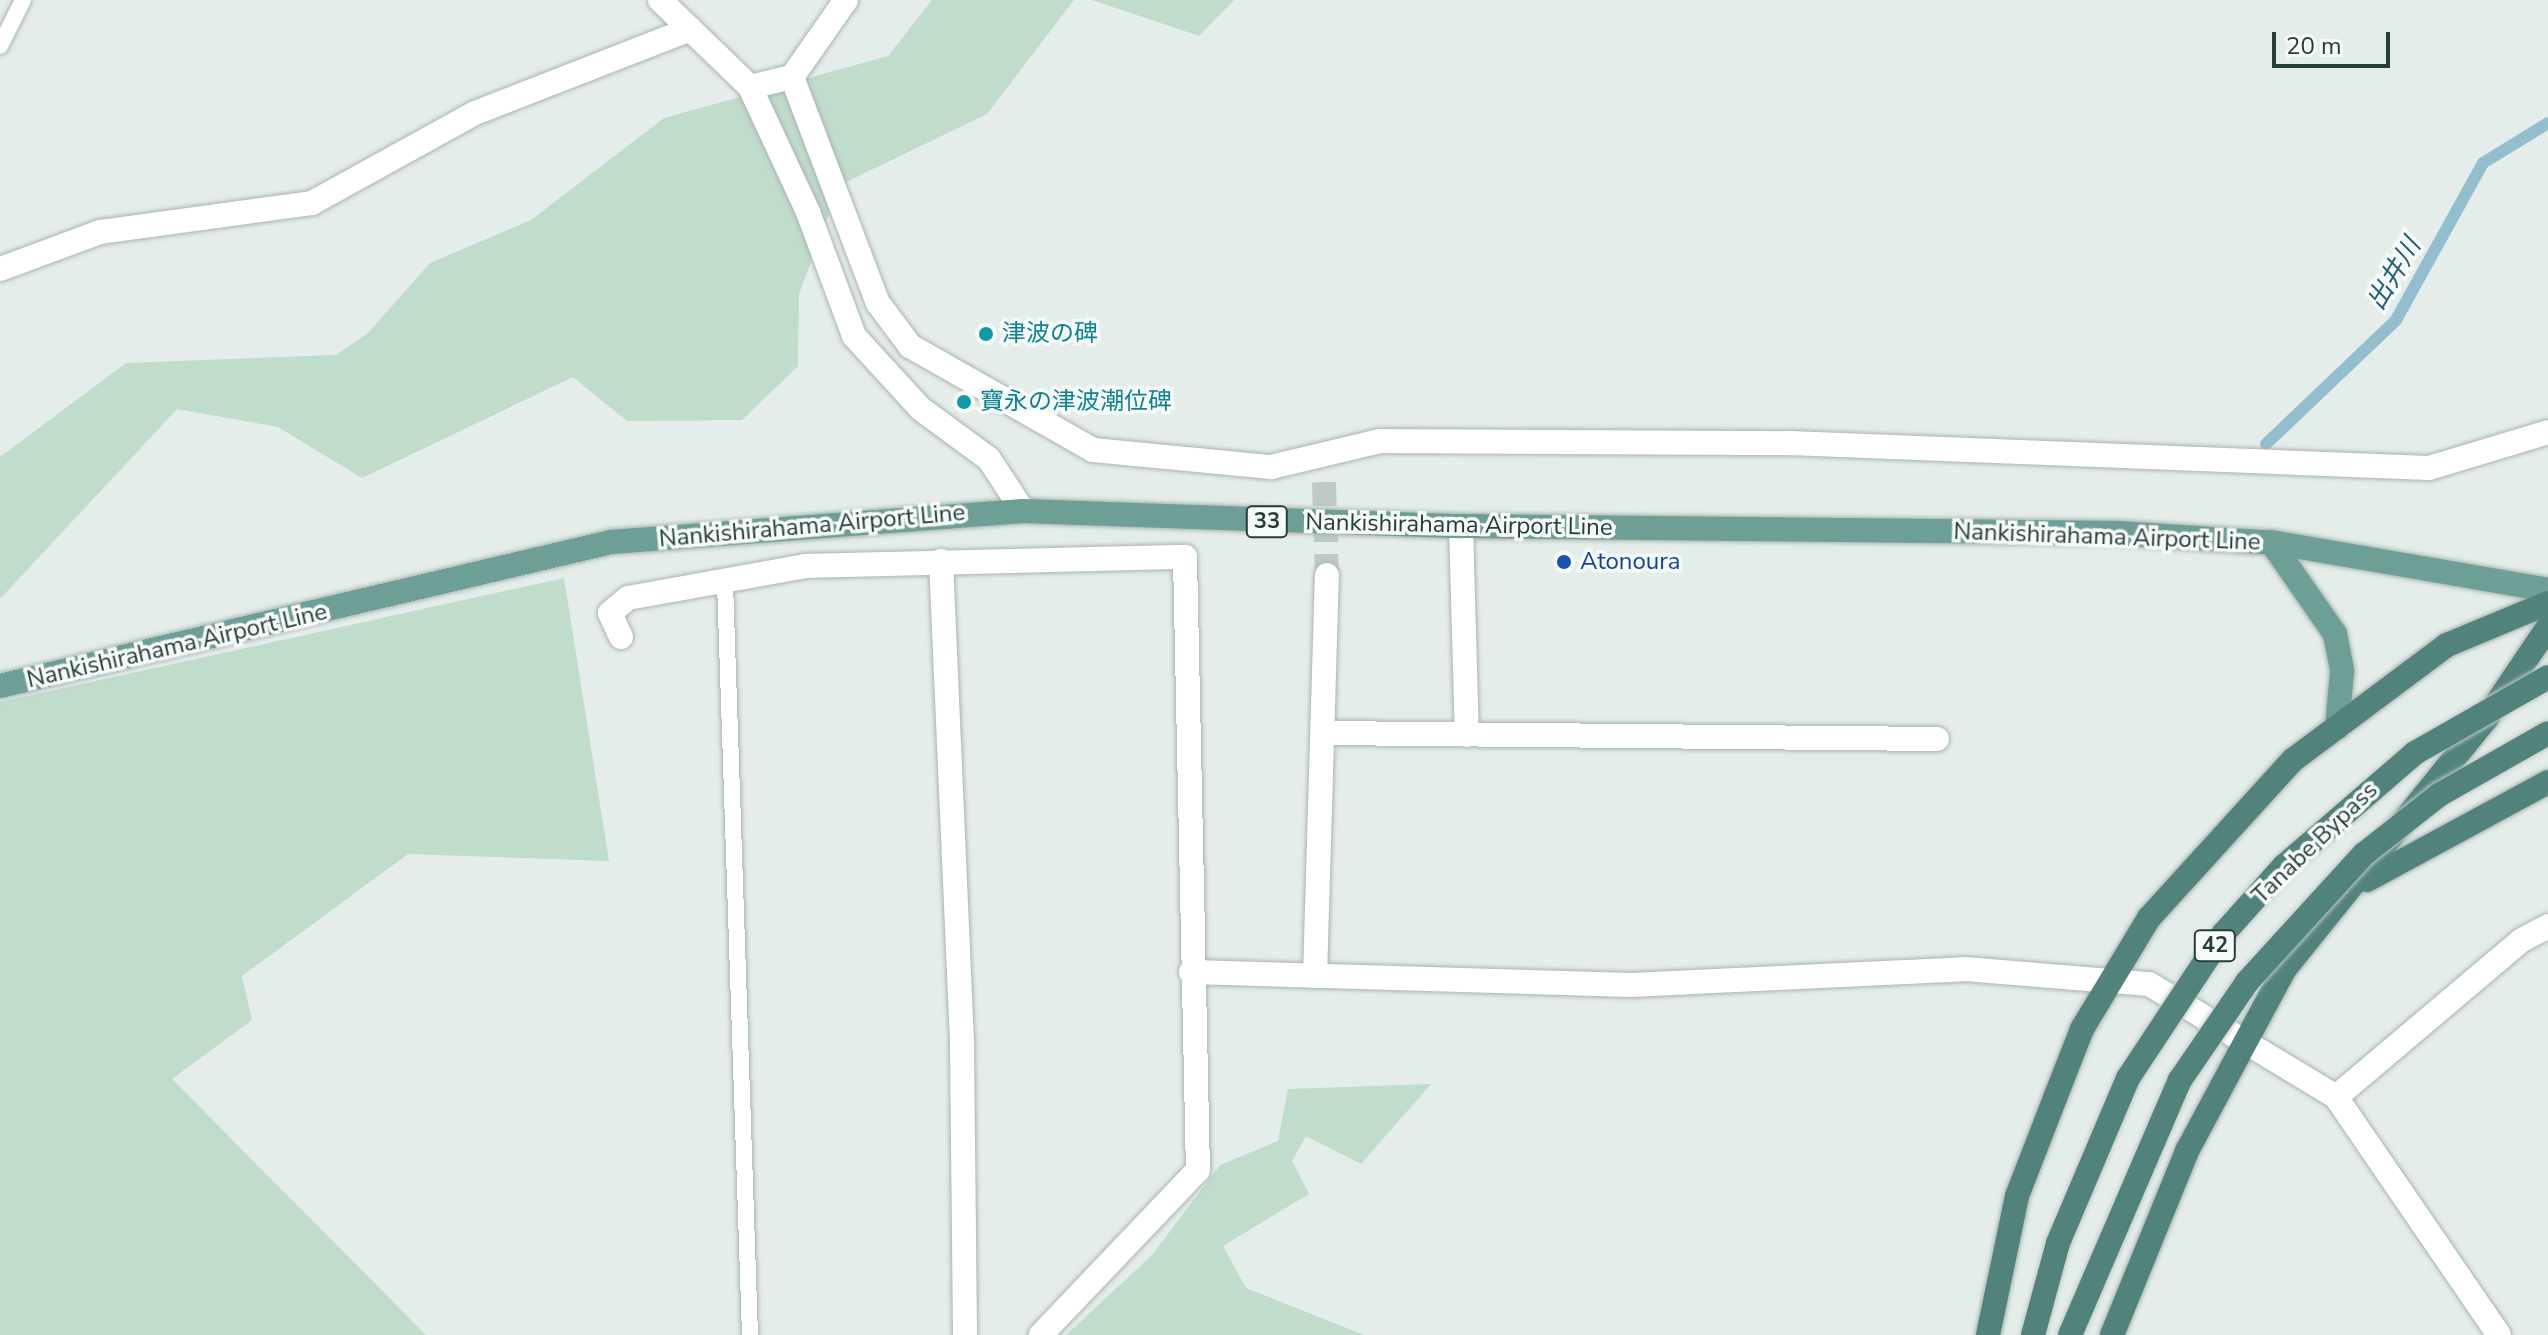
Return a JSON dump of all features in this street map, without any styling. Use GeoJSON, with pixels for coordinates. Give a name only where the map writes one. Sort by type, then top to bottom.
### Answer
{"type":"FeatureCollection","features":[{"type":"Feature","properties":{"kind":"highway"},"geometry":{"type":"LineString","coordinates":[[1988,1335],[2017,1196],[2082,1029],[2113,976],[2194,864],[2293,760],[2447,645],[2548,603]]}},
{"type":"Feature","properties":{"kind":"highway"},"geometry":{"type":"LineString","coordinates":[[2112,1335],[2187,1151],[2284,970],[2354,887],[2486,719],[2548,627]]}},
{"type":"Feature","properties":{"kind":"highway","name":"Tanabe Bypass"},"geometry":{"type":"LineString","coordinates":[[2033,1335],[2058,1243],[2128,1078],[2224,933],[2284,866],[2415,753],[2548,677]]}},
{"type":"Feature","properties":{"kind":"highway","name":"Tanabe Bypass"},"geometry":{"type":"LineString","coordinates":[[2070,1335],[2180,1080],[2247,982],[2364,854],[2439,795],[2548,733]]}},
{"type":"Feature","properties":{"kind":"highway"},"geometry":{"type":"LineString","coordinates":[[2354,887],[2548,782]]}},
{"type":"Feature","properties":{"kind":"main road","name":"Nankishirahama Airport Line"},"geometry":{"type":"LineString","coordinates":[[0,686],[611,542],[1023,511],[1461,526],[2118,533],[2271,542],[2548,590]]}},
{"type":"Feature","properties":{"kind":"main road"},"geometry":{"type":"LineString","coordinates":[[2271,542],[2335,634],[2342,671],[2337,728]]}},
{"type":"Feature","properties":{"kind":"street"},"geometry":{"type":"LineString","coordinates":[[660,0],[750,87],[808,212],[854,336],[921,409],[989,459],[1023,511]]}},
{"type":"Feature","properties":{"kind":"street"},"geometry":{"type":"LineString","coordinates":[[750,87],[792,77],[846,0]]}},
{"type":"Feature","properties":{"kind":"street"},"geometry":{"type":"LineString","coordinates":[[0,269],[100,232],[312,203],[475,113],[690,29]]}},
{"type":"Feature","properties":{"kind":"street"},"geometry":{"type":"LineString","coordinates":[[792,77],[878,303],[910,346],[1093,450],[1324,470],[1380,441],[1790,443],[2429,468],[2548,432]]}},
{"type":"Feature","properties":{"kind":"street"},"geometry":{"type":"LineString","coordinates":[[1461,526],[1467,735]]}},
{"type":"Feature","properties":{"kind":"street"},"geometry":{"type":"LineString","coordinates":[[621,637],[610,613],[628,598],[805,566],[1185,557],[1191,972],[1198,1170],[1041,1335]]}},
{"type":"Feature","properties":{"kind":"street"},"geometry":{"type":"LineString","coordinates":[[941,561],[962,1046],[965,1335]]}},
{"type":"Feature","properties":{"kind":"street"},"geometry":{"type":"LineString","coordinates":[[1315,976],[1327,575]]}},
{"type":"Feature","properties":{"kind":"street"},"geometry":{"type":"LineString","coordinates":[[1324,733],[1937,739]]}},
{"type":"Feature","properties":{"kind":"street"},"geometry":{"type":"LineString","coordinates":[[2336,1097],[2548,926]]}},
{"type":"Feature","properties":{"kind":"street"},"geometry":{"type":"LineString","coordinates":[[1191,972],[1631,985],[1965,969],[2113,976],[2149,984],[2248,1040],[2336,1097],[2499,1335]]}},
{"type":"Feature","properties":{"kind":"lane"},"geometry":{"type":"LineString","coordinates":[[0,46],[23,0]]}},
{"type":"Feature","properties":{"kind":"lane"},"geometry":{"type":"LineString","coordinates":[[725,582],[750,1335]]}},
{"type":"Feature","properties":{"kind":"green space"},"geometry":{"type":"Polygon","coordinates":[[[932,0],[1074,0],[987,114],[840,185],[799,294],[798,366],[742,420],[627,421],[573,377],[362,478],[278,427],[177,409],[0,599],[0,457],[126,363],[336,355],[368,333],[430,263],[531,220],[664,118],[888,56],[932,0]]]}},
{"type":"Feature","properties":{"kind":"green space"},"geometry":{"type":"Polygon","coordinates":[[[1092,0],[1234,0],[1199,36],[1092,0]]]}},
{"type":"Feature","properties":{"kind":"green space"},"geometry":{"type":"Polygon","coordinates":[[[564,578],[609,861],[408,854],[242,976],[252,1020],[172,1079],[426,1335],[0,1335],[0,702],[564,578]]]}},
{"type":"Feature","properties":{"kind":"green space"},"geometry":{"type":"Polygon","coordinates":[[[1431,1084],[1361,1164],[1306,1136],[1292,1161],[1309,1194],[1223,1246],[1246,1288],[1364,1335],[1066,1335],[1152,1255],[1220,1165],[1278,1141],[1288,1089],[1431,1084]]]}},
{"type":"Feature","properties":{"kind":"waterway","name":"出井川"},"geometry":{"type":"LineString","coordinates":[[2266,444],[2396,320],[2483,163],[2548,123]]}},
{"type":"Feature","properties":{"kind":"tunnel"},"geometry":{"type":"LineString","coordinates":[[1324,482],[1327,575]]}},
{"type":"Feature","properties":{"kind":"place","name":"津波の碑"},"geometry":{"type":"Point","coordinates":[986,334]}},
{"type":"Feature","properties":{"kind":"place","name":"寶永の津波潮位碑"},"geometry":{"type":"Point","coordinates":[964,402]}},
{"type":"Feature","properties":{"kind":"place","name":"Atonoura"},"geometry":{"type":"Point","coordinates":[1564,562]}}]}
